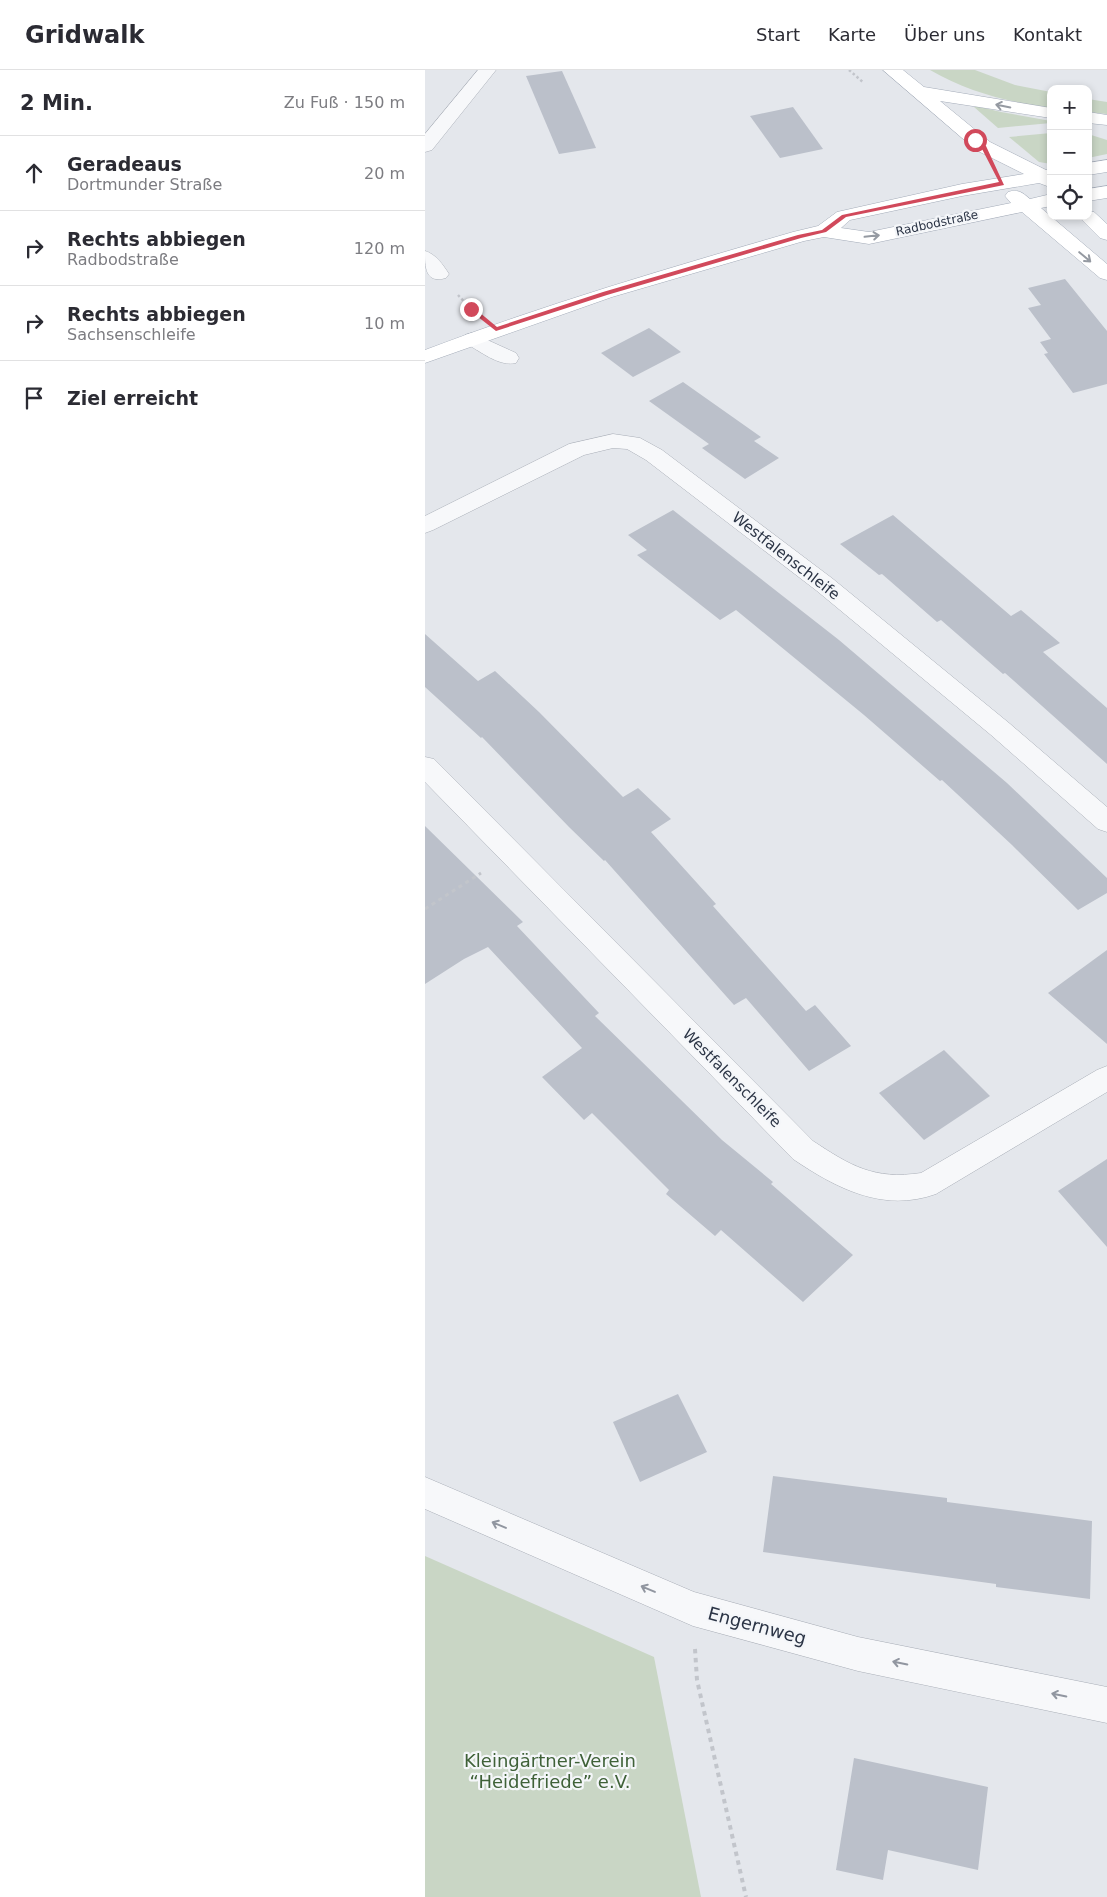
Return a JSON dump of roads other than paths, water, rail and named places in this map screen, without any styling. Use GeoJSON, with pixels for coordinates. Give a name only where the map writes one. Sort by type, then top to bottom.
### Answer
{"type":"FeatureCollection","features":[{"type":"Feature","properties":{"kind":"main road"},"geometry":{"type":"LineString","coordinates":[[893,70],[983,146],[1047,178]]}},
{"type":"Feature","properties":{"kind":"main road"},"geometry":{"type":"LineString","coordinates":[[918,92],[1047,112]]}},
{"type":"Feature","properties":{"kind":"main road"},"geometry":{"type":"LineString","coordinates":[[1092,118],[1107,120]]}},
{"type":"Feature","properties":{"kind":"main road"},"geometry":{"type":"LineString","coordinates":[[983,146],[1002,183],[1025,205],[1107,274]]}},
{"type":"Feature","properties":{"kind":"main road"},"geometry":{"type":"LineString","coordinates":[[1092,168],[1107,166]]}},
{"type":"Feature","properties":{"kind":"main road","name":"Radbodstraße"},"geometry":{"type":"LineString","coordinates":[[824,231],[844,216],[963,190],[1047,178]]}},
{"type":"Feature","properties":{"kind":"main road"},"geometry":{"type":"LineString","coordinates":[[1092,194],[1107,192]]}},
{"type":"Feature","properties":{"kind":"main road","name":"Radbodstraße"},"geometry":{"type":"LineString","coordinates":[[425,357],[496,330],[605,294],[800,236],[824,231],[869,238],[1047,201]]}},
{"type":"Feature","properties":{"kind":"main road"},"geometry":{"type":"LineString","coordinates":[[1091,220],[1107,234]]}},
{"type":"Feature","properties":{"kind":"street"},"geometry":{"type":"LineString","coordinates":[[425,146],[487,70]]}},
{"type":"Feature","properties":{"kind":"street"},"geometry":{"type":"LineString","coordinates":[[425,257],[439,274]]}},
{"type":"Feature","properties":{"kind":"street"},"geometry":{"type":"LineString","coordinates":[[472,339],[509,358]]}},
{"type":"Feature","properties":{"kind":"street","name":"Westfalenschleife"},"geometry":{"type":"LineString","coordinates":[[425,525],[577,449],[613,441],[632,444],[654,455],[825,585],[1000,729],[1107,822]]}},
{"type":"Feature","properties":{"kind":"street","name":"Westfalenschleife"},"geometry":{"type":"LineString","coordinates":[[425,766],[803,1150],[837,1172],[871,1185],[888,1188],[896,1189],[926,1184],[1105,1082]]}},
{"type":"Feature","properties":{"kind":"street","name":"Engernweg"},"geometry":{"type":"LineString","coordinates":[[425,1493],[693,1608],[858,1654],[1107,1705]]}},
{"type":"Feature","properties":{"kind":"park label","name":"Kleingärtner-Verein “Heidefriede” e.V."},"geometry":{"type":"Point","coordinates":[550,1771]}}]}
